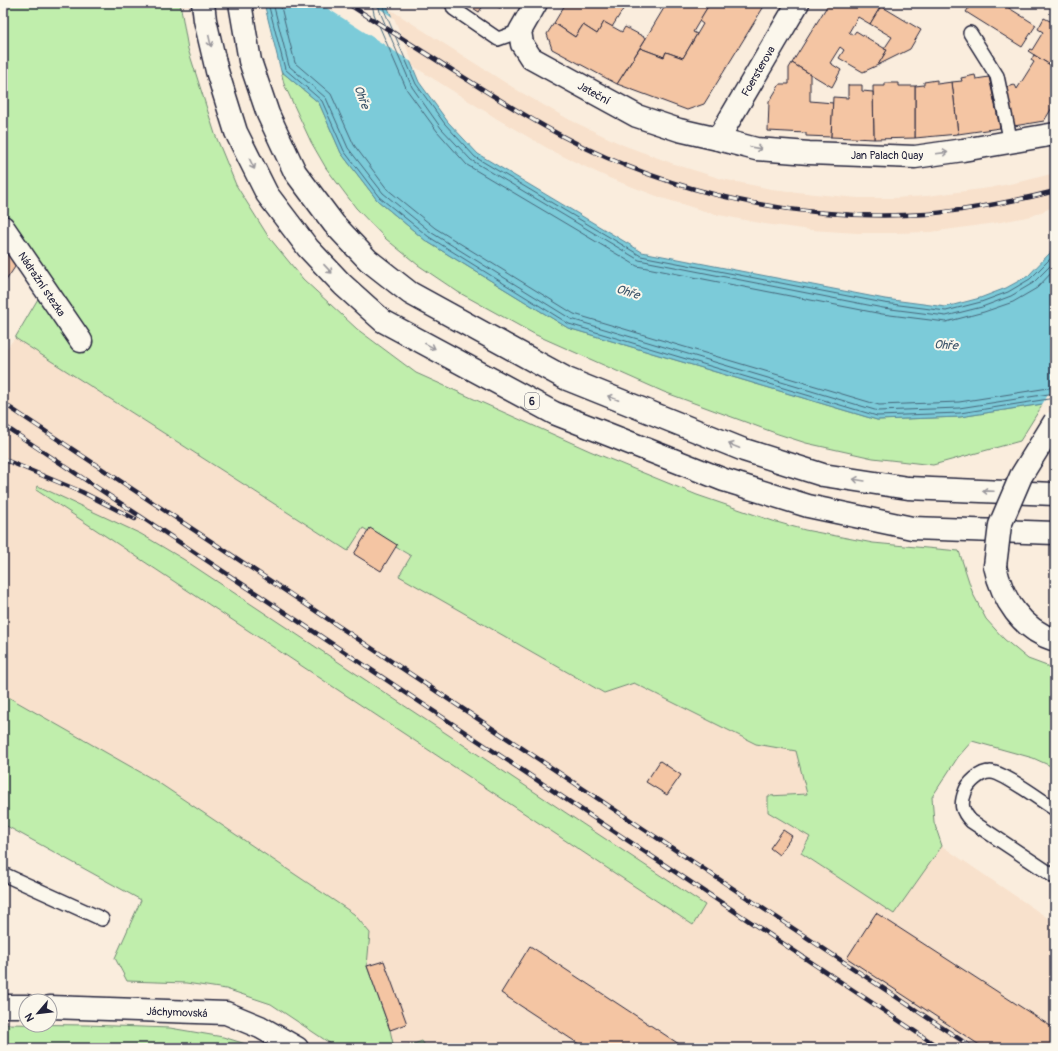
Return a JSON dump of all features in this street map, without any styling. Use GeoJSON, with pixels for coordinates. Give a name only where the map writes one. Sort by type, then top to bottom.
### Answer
{"type":"FeatureCollection","features":[{"type":"Feature","properties":{"kind":"main road","name":"6"},"geometry":{"type":"LineString","coordinates":[[203,3],[205,20],[217,71],[236,132],[267,194],[308,248],[343,285],[383,321],[554,413],[732,483],[808,506],[912,528],[1055,533]]}},
{"type":"Feature","properties":{"kind":"main road"},"geometry":{"type":"LineString","coordinates":[[240,3],[250,61],[268,114],[295,172],[334,224],[368,260],[410,293],[567,379],[744,450],[823,474],[908,488],[1055,494]]}},
{"type":"Feature","properties":{"kind":"main road"},"geometry":{"type":"LineString","coordinates":[[520,30],[536,3]]}},
{"type":"Feature","properties":{"kind":"main road","name":"Foersterova"},"geometry":{"type":"LineString","coordinates":[[718,139],[798,3]]}},
{"type":"Feature","properties":{"kind":"main road","name":"Jateční"},"geometry":{"type":"LineString","coordinates":[[520,30],[522,44],[531,58],[637,116],[679,130],[718,139]]}},
{"type":"Feature","properties":{"kind":"main road","name":"Jan Palach Quay"},"geometry":{"type":"LineString","coordinates":[[718,139],[756,149],[809,153],[915,157],[1011,143],[1055,134]]}},
{"type":"Feature","properties":{"kind":"main road","name":"Nádražní stezka"},"geometry":{"type":"LineString","coordinates":[[3,227],[81,341]]}},
{"type":"Feature","properties":{"kind":"main road"},"geometry":{"type":"LineString","coordinates":[[1055,421],[1022,476],[1000,525],[995,566],[998,581],[1011,606],[1036,632],[1055,640]]}},
{"type":"Feature","properties":{"kind":"main road"},"geometry":{"type":"LineString","coordinates":[[3,1006],[18,1006]]}},
{"type":"Feature","properties":{"kind":"main road","name":"Jáchymovská"},"geometry":{"type":"LineString","coordinates":[[58,1007],[226,1013],[260,1027],[297,1048]]}},
{"type":"Feature","properties":{"kind":"lane"},"geometry":{"type":"LineString","coordinates":[[452,3],[454,9],[498,39],[520,30]]}},
{"type":"Feature","properties":{"kind":"lane"},"geometry":{"type":"LineString","coordinates":[[970,33],[997,76],[1011,143]]}},
{"type":"Feature","properties":{"kind":"lane"},"geometry":{"type":"LineString","coordinates":[[1055,809],[1002,775],[990,772],[977,776],[966,789],[962,802],[964,813],[971,821],[1055,877]]}},
{"type":"Feature","properties":{"kind":"lane"},"geometry":{"type":"LineString","coordinates":[[3,874],[102,919]]}},
{"type":"Feature","properties":{"kind":"shaded area"},"geometry":{"type":"Polygon","coordinates":[[[313,3],[380,3],[517,90],[570,120],[623,145],[674,164],[722,179],[771,189],[815,194],[858,198],[893,198],[927,196],[989,188],[1055,173],[1055,206],[1032,216],[995,223],[931,232],[893,233],[857,233],[811,230],[765,224],[714,214],[662,198],[609,178],[554,152],[499,120],[313,3]]]}},
{"type":"Feature","properties":{"kind":"shaded area"},"geometry":{"type":"Polygon","coordinates":[[[15,338],[348,551],[363,528],[411,557],[399,575],[604,693],[634,683],[756,744],[796,751],[807,794],[768,796],[768,812],[810,837],[801,853],[894,913],[942,846],[1055,923],[1055,1048],[427,1048],[422,1041],[403,1048],[394,1048],[3,710],[3,347],[6,349],[15,338]]]}},
{"type":"Feature","properties":{"kind":"green space"},"geometry":{"type":"Polygon","coordinates":[[[3,3],[180,3],[188,49],[215,134],[236,185],[268,236],[303,279],[357,329],[416,373],[590,451],[697,495],[773,521],[805,530],[873,543],[959,551],[973,594],[986,619],[1004,639],[1028,659],[1055,669],[1055,768],[1033,758],[972,741],[958,757],[932,797],[934,822],[942,846],[894,914],[801,853],[810,837],[768,812],[768,796],[807,794],[796,751],[756,744],[634,683],[604,693],[399,576],[411,556],[363,528],[348,551],[15,338],[49,280],[3,213],[3,3]]]}},
{"type":"Feature","properties":{"kind":"green space"},"geometry":{"type":"Polygon","coordinates":[[[281,71],[319,103],[341,153],[377,200],[426,241],[568,328],[877,420],[960,417],[1043,404],[1020,441],[933,465],[873,458],[806,443],[664,392],[536,335],[458,292],[418,265],[386,239],[356,208],[326,168],[311,142],[284,84],[281,71]]]}},
{"type":"Feature","properties":{"kind":"green space"},"geometry":{"type":"Polygon","coordinates":[[[38,486],[141,534],[183,559],[705,905],[693,925],[36,490],[38,486]]]}},
{"type":"Feature","properties":{"kind":"green space"},"geometry":{"type":"Polygon","coordinates":[[[3,694],[156,781],[354,914],[370,933],[367,966],[390,1030],[394,1048],[337,1048],[271,1004],[226,989],[186,983],[127,981],[115,958],[141,900],[3,824],[3,694]]]}},
{"type":"Feature","properties":{"kind":"green space"},"geometry":{"type":"Polygon","coordinates":[[[3,1024],[18,1024],[18,1033],[58,1033],[58,1025],[170,1028],[223,1037],[259,1048],[3,1048],[3,1024]]]}},
{"type":"Feature","properties":{"kind":"green space"},"geometry":{"type":"Polygon","coordinates":[[[422,1041],[427,1048],[403,1048],[422,1041]]]}},
{"type":"Feature","properties":{"kind":"water","name":"Ohře"},"geometry":{"type":"Polygon","coordinates":[[[264,3],[387,3],[419,82],[448,122],[478,154],[642,252],[885,299],[946,307],[980,298],[1006,288],[1028,276],[1050,253],[1055,242],[1055,402],[960,417],[877,420],[568,328],[426,241],[377,200],[341,153],[319,103],[281,71],[264,3]]]}},
{"type":"Feature","properties":{"kind":"pier"},"geometry":{"type":"Polygon","coordinates":[[[319,3],[371,3],[394,18],[413,63],[319,3]]]}},
{"type":"Feature","properties":{"kind":"pier"},"geometry":{"type":"Polygon","coordinates":[[[1055,384],[1055,404],[1041,406],[1055,384]]]}},
{"type":"Feature","properties":{"kind":"building"},"geometry":{"type":"Polygon","coordinates":[[[465,3],[485,3],[479,12],[465,3]]]}},
{"type":"Feature","properties":{"kind":"building"},"geometry":{"type":"Polygon","coordinates":[[[491,3],[503,3],[500,8],[491,3]]]}},
{"type":"Feature","properties":{"kind":"building"},"geometry":{"type":"Polygon","coordinates":[[[566,3],[627,3],[612,27],[604,22],[597,34],[583,25],[575,37],[554,23],[566,3]]]}},
{"type":"Feature","properties":{"kind":"building"},"geometry":{"type":"Polygon","coordinates":[[[667,3],[710,3],[693,32],[697,34],[683,58],[666,52],[664,57],[640,48],[667,3]]]}},
{"type":"Feature","properties":{"kind":"building"},"geometry":{"type":"Polygon","coordinates":[[[710,3],[766,3],[704,104],[687,110],[617,84],[640,48],[664,57],[666,52],[683,58],[703,24],[699,21],[710,3]]]}},
{"type":"Feature","properties":{"kind":"building"},"geometry":{"type":"Polygon","coordinates":[[[829,3],[876,3],[881,6],[870,24],[858,17],[849,32],[853,35],[856,31],[887,50],[878,65],[863,72],[839,58],[844,50],[840,47],[830,63],[841,70],[832,87],[792,63],[829,3]]]}},
{"type":"Feature","properties":{"kind":"building"},"geometry":{"type":"Polygon","coordinates":[[[972,3],[1001,3],[1036,25],[1022,47],[966,12],[972,3]]]}},
{"type":"Feature","properties":{"kind":"building"},"geometry":{"type":"Polygon","coordinates":[[[881,6],[921,30],[910,49],[878,65],[887,50],[884,49],[892,37],[870,24],[881,6]]]}},
{"type":"Feature","properties":{"kind":"building"},"geometry":{"type":"Polygon","coordinates":[[[1053,16],[1055,17],[1055,68],[1028,51],[1030,49],[1032,50],[1043,32],[1038,29],[1044,18],[1050,21],[1053,16]]]}},
{"type":"Feature","properties":{"kind":"building"},"geometry":{"type":"Polygon","coordinates":[[[604,22],[622,32],[625,27],[646,38],[617,84],[552,49],[547,34],[554,23],[575,37],[583,25],[597,34],[604,22]]]}},
{"type":"Feature","properties":{"kind":"building"},"geometry":{"type":"Polygon","coordinates":[[[1034,55],[1055,68],[1055,103],[1044,121],[1014,126],[1005,87],[1015,85],[1017,89],[1034,62],[1031,60],[1034,55]]]}},
{"type":"Feature","properties":{"kind":"building"},"geometry":{"type":"Polygon","coordinates":[[[792,63],[810,74],[810,101],[833,103],[831,137],[806,136],[806,133],[768,131],[769,102],[780,84],[789,84],[789,68],[792,63]]]}},
{"type":"Feature","properties":{"kind":"building"},"geometry":{"type":"Polygon","coordinates":[[[975,75],[976,79],[989,77],[1000,128],[958,134],[952,82],[962,81],[961,78],[975,75]]]}},
{"type":"Feature","properties":{"kind":"building"},"geometry":{"type":"Polygon","coordinates":[[[937,80],[937,84],[952,82],[958,134],[915,138],[915,86],[924,85],[924,82],[937,80]]]}},
{"type":"Feature","properties":{"kind":"building"},"geometry":{"type":"Polygon","coordinates":[[[885,83],[899,83],[899,86],[915,86],[915,138],[874,139],[873,86],[885,86],[885,83]]]}},
{"type":"Feature","properties":{"kind":"building"},"geometry":{"type":"Polygon","coordinates":[[[848,85],[862,85],[862,91],[873,92],[874,139],[831,137],[833,97],[848,98],[848,85]]]}},
{"type":"Feature","properties":{"kind":"building"},"geometry":{"type":"Polygon","coordinates":[[[5,246],[17,264],[3,285],[3,247],[5,246]]]}},
{"type":"Feature","properties":{"kind":"building"},"geometry":{"type":"Polygon","coordinates":[[[370,528],[397,545],[381,571],[354,554],[370,528]]]}},
{"type":"Feature","properties":{"kind":"building"},"geometry":{"type":"Polygon","coordinates":[[[660,761],[681,775],[667,795],[646,782],[660,761]]]}},
{"type":"Feature","properties":{"kind":"building"},"geometry":{"type":"Polygon","coordinates":[[[783,830],[792,836],[779,855],[770,848],[783,830]]]}},
{"type":"Feature","properties":{"kind":"building"},"geometry":{"type":"Polygon","coordinates":[[[876,913],[1055,1029],[1055,1044],[1052,1048],[984,1048],[847,958],[876,913]]]}},
{"type":"Feature","properties":{"kind":"building"},"geometry":{"type":"Polygon","coordinates":[[[530,946],[685,1048],[585,1048],[501,993],[530,946]]]}},
{"type":"Feature","properties":{"kind":"building"},"geometry":{"type":"Polygon","coordinates":[[[384,961],[407,1024],[390,1030],[367,966],[384,961]]]}},
{"type":"Feature","properties":{"kind":"railway"},"geometry":{"type":"LineString","coordinates":[[347,3],[498,99],[562,136],[605,157],[693,189],[739,200],[786,208],[833,213],[880,215],[927,214],[961,210],[1008,202],[1055,191]]}},
{"type":"Feature","properties":{"kind":"railway"},"geometry":{"type":"LineString","coordinates":[[3,403],[973,1048]]}},
{"type":"Feature","properties":{"kind":"railway"},"geometry":{"type":"LineString","coordinates":[[3,425],[940,1048]]}},
{"type":"Feature","properties":{"kind":"railway"},"geometry":{"type":"LineString","coordinates":[[3,459],[82,492],[135,519]]}}]}
